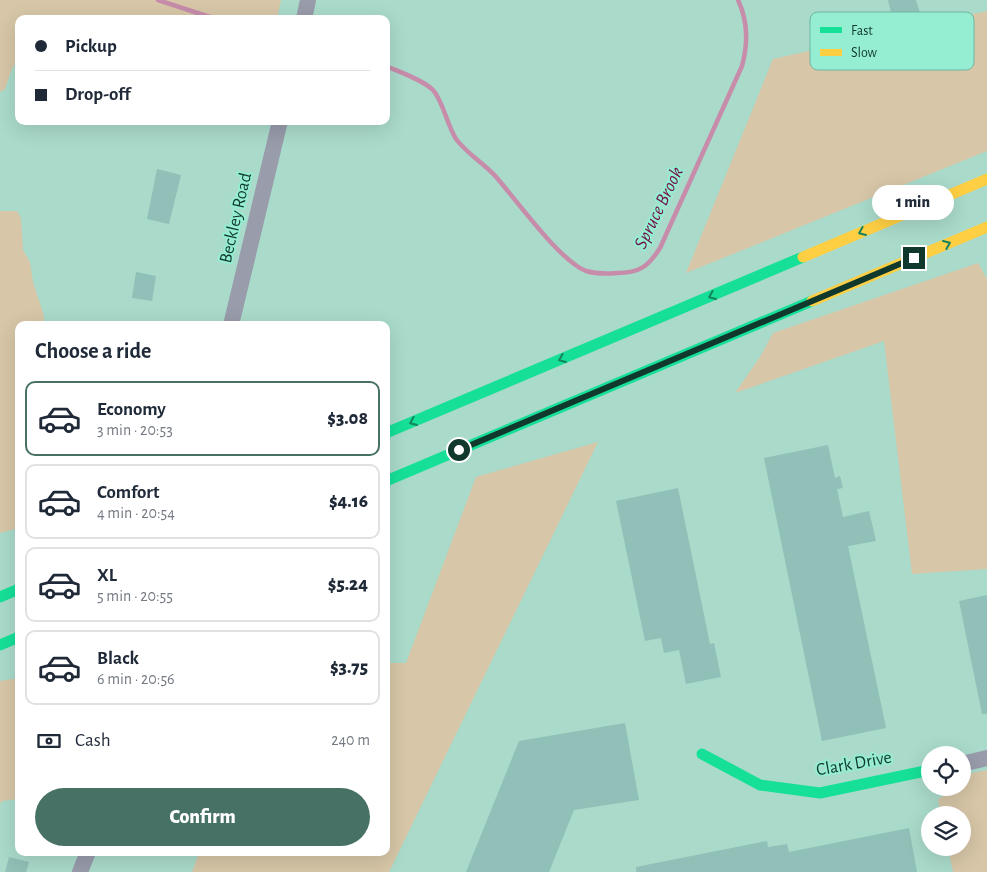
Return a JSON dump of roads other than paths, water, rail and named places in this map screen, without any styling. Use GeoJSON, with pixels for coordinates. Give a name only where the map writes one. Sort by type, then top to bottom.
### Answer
{"type":"FeatureCollection","features":[{"type":"Feature","properties":{"kind":"main road"},"geometry":{"type":"LineString","coordinates":[[390,432],[987,179]]}},
{"type":"Feature","properties":{"kind":"main road"},"geometry":{"type":"LineString","coordinates":[[390,479],[987,227]]}},
{"type":"Feature","properties":{"kind":"main road"},"geometry":{"type":"LineString","coordinates":[[0,597],[15,591]]}},
{"type":"Feature","properties":{"kind":"main road"},"geometry":{"type":"LineString","coordinates":[[0,645],[15,639]]}},
{"type":"Feature","properties":{"kind":"main road","name":"Clark Drive"},"geometry":{"type":"LineString","coordinates":[[702,754],[760,785],[820,793],[921,772]]}},
{"type":"Feature","properties":{"kind":"street"},"geometry":{"type":"LineString","coordinates":[[305,15],[308,0]]}},
{"type":"Feature","properties":{"kind":"street","name":"Beckley Road"},"geometry":{"type":"LineString","coordinates":[[232,321],[279,125]]}},
{"type":"Feature","properties":{"kind":"street"},"geometry":{"type":"LineString","coordinates":[[971,762],[987,758]]}},
{"type":"Feature","properties":{"kind":"street"},"geometry":{"type":"LineString","coordinates":[[80,872],[86,856]]}},
{"type":"Feature","properties":{"kind":"waterway","name":"Spruce Brook"},"geometry":{"type":"LineString","coordinates":[[158,0],[204,15]]}},
{"type":"Feature","properties":{"kind":"waterway","name":"Spruce Brook"},"geometry":{"type":"LineString","coordinates":[[390,68],[429,86],[433,90],[440,100],[456,139],[497,178],[539,229],[564,255],[586,271],[605,274],[631,272],[647,264],[660,248],[742,66],[746,33],[744,16],[738,0]]}}]}
